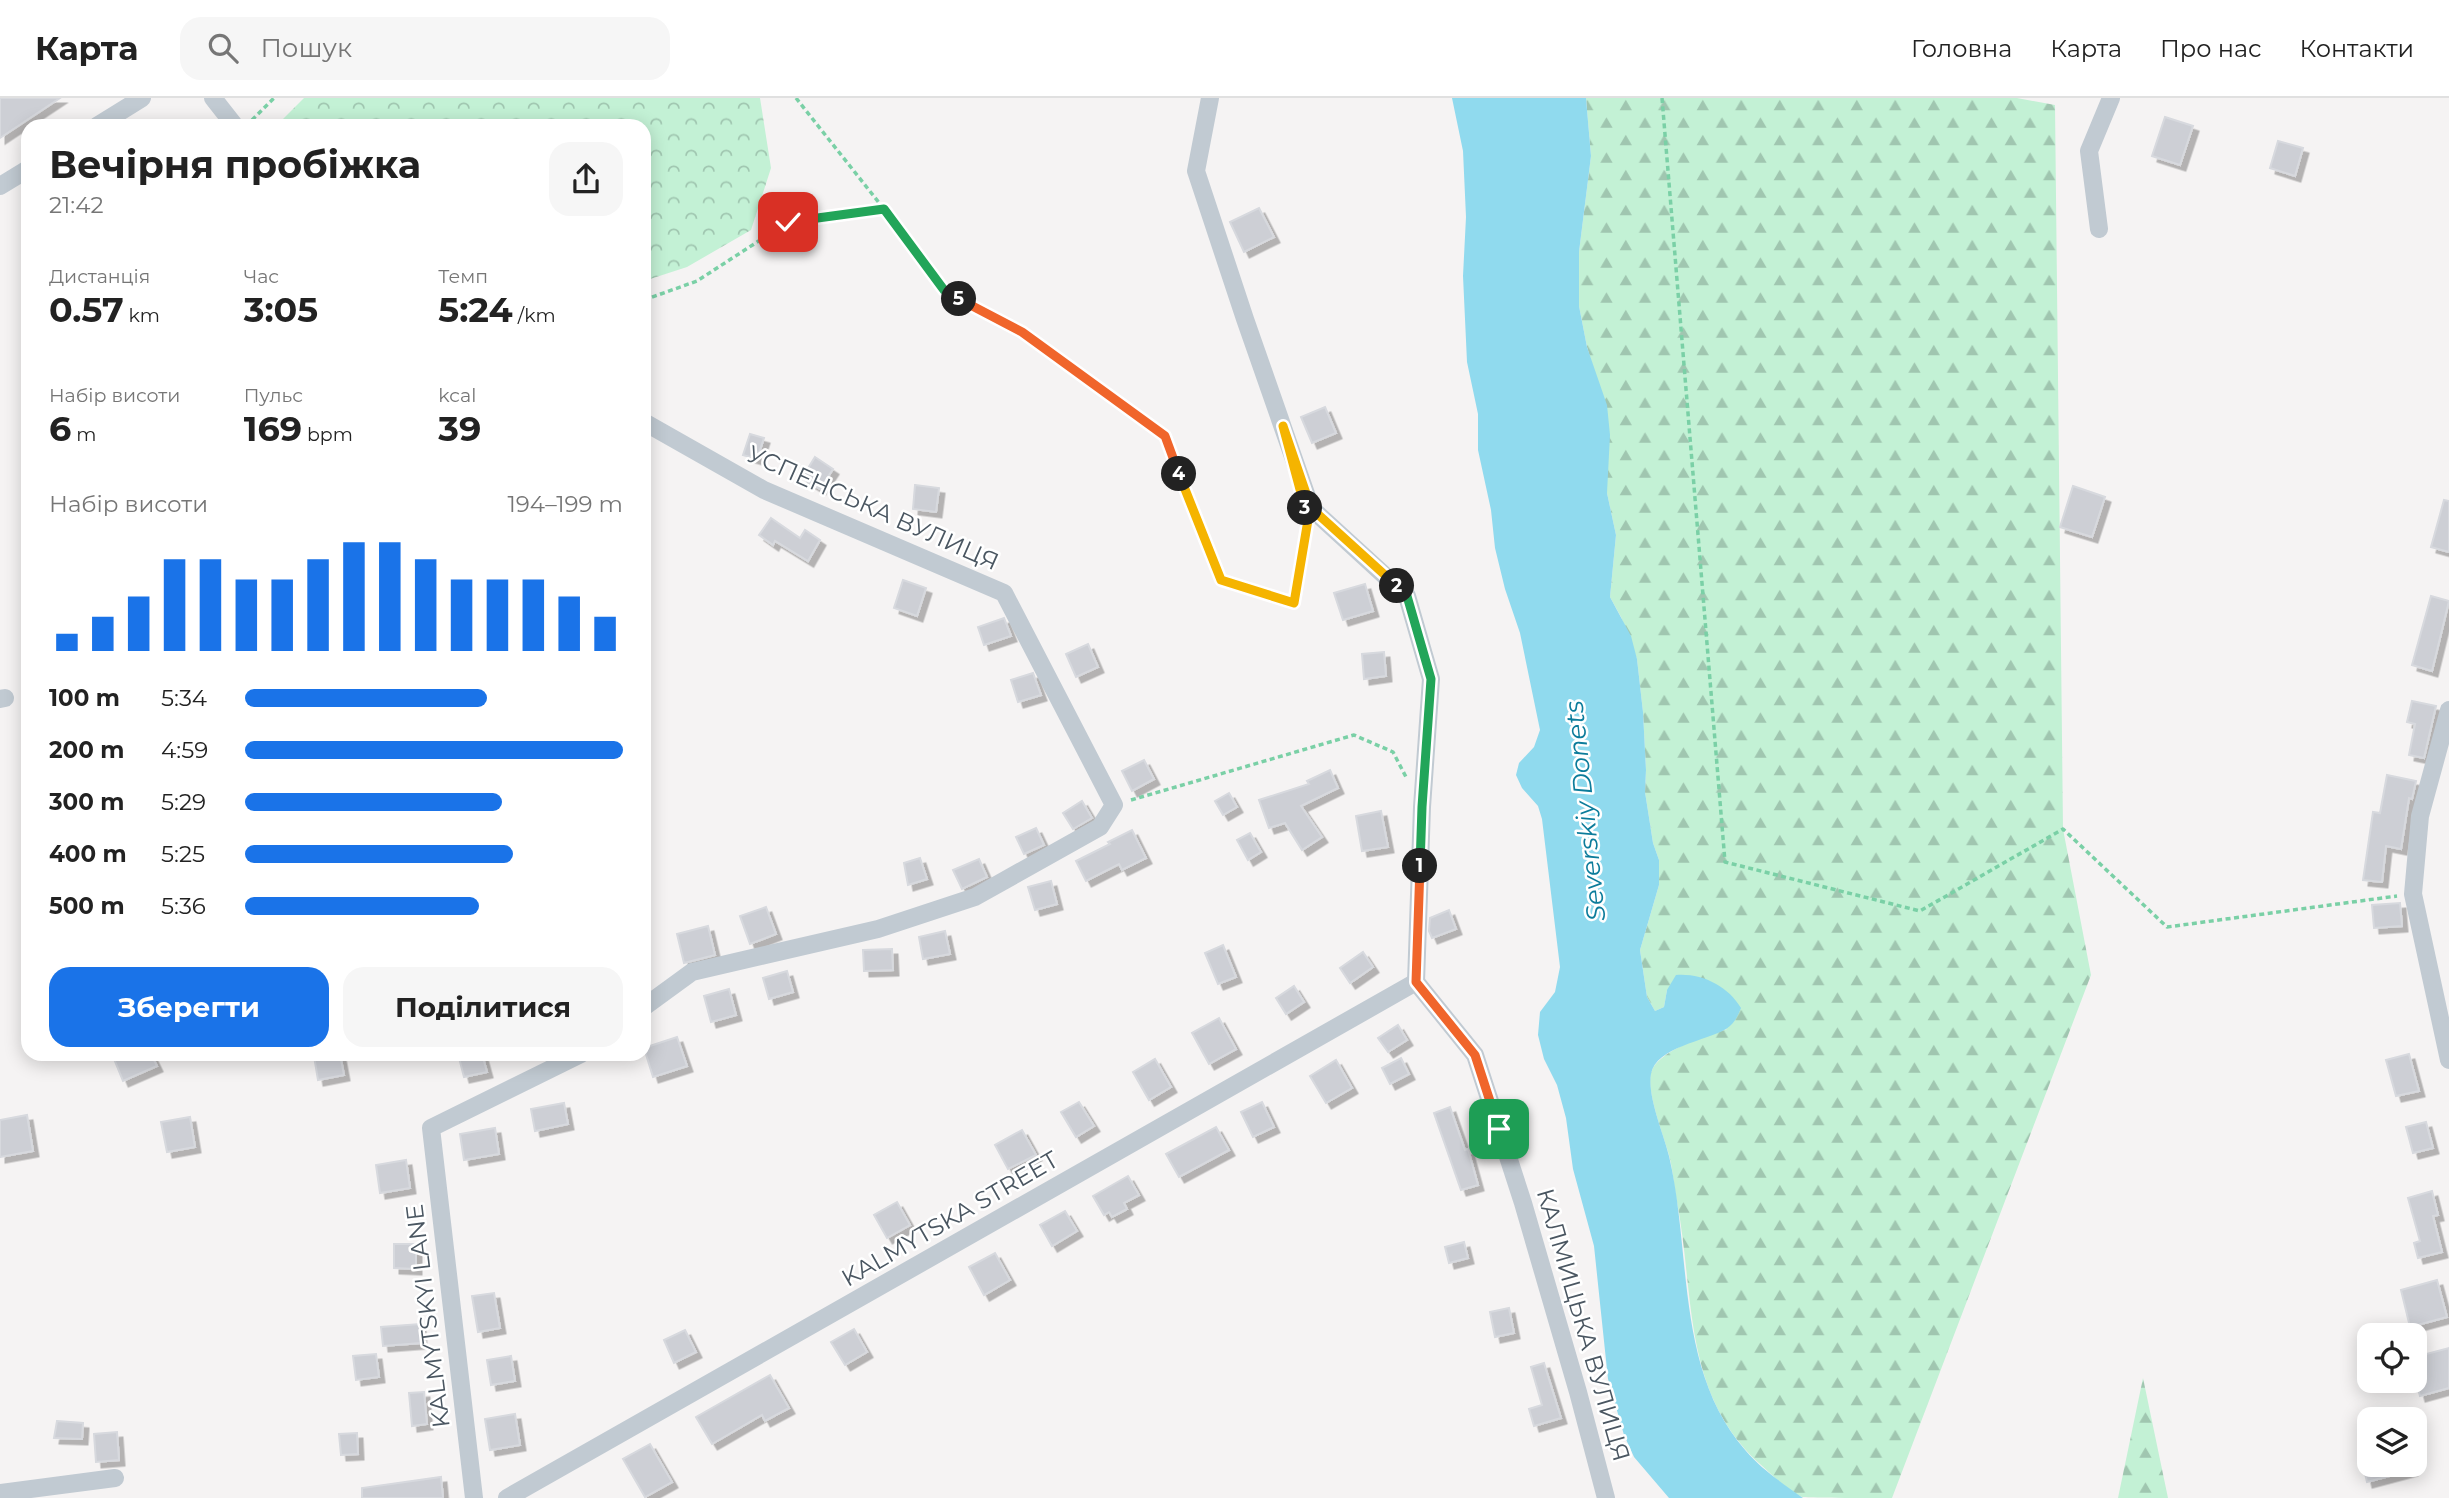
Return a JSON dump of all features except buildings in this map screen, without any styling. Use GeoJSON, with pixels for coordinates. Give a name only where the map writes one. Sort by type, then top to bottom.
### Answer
{"type":"FeatureCollection","features":[{"type":"Feature","properties":{"kind":"street"},"geometry":{"type":"LineString","coordinates":[[108,119],[142,98]]}},
{"type":"Feature","properties":{"kind":"street"},"geometry":{"type":"LineString","coordinates":[[214,98],[230,119]]}},
{"type":"Feature","properties":{"kind":"street"},"geometry":{"type":"LineString","coordinates":[[1210,98],[1196,171],[1311,508],[1407,596],[1431,679],[1422,807],[1416,982]]}},
{"type":"Feature","properties":{"kind":"street"},"geometry":{"type":"LineString","coordinates":[[2099,229],[2089,151],[2111,98]]}},
{"type":"Feature","properties":{"kind":"street"},"geometry":{"type":"LineString","coordinates":[[0,186],[21,173]]}},
{"type":"Feature","properties":{"kind":"street","name":"УСПЕНСЬКА ВУЛИЦЯ"},"geometry":{"type":"LineString","coordinates":[[651,426],[764,491],[1004,593],[1114,805]]}},
{"type":"Feature","properties":{"kind":"street"},"geometry":{"type":"LineString","coordinates":[[2449,710],[2420,816],[2413,894],[2449,1060]]}},
{"type":"Feature","properties":{"kind":"street"},"geometry":{"type":"LineString","coordinates":[[651,1002],[692,972],[878,929],[975,897],[1100,827],[1114,805]]}},
{"type":"Feature","properties":{"kind":"street","name":"KALMYTSKA STREET"},"geometry":{"type":"LineString","coordinates":[[507,1498],[1416,982]]}},
{"type":"Feature","properties":{"kind":"street","name":"КАЛМИЦЬКА ВУЛИЦЯ"},"geometry":{"type":"LineString","coordinates":[[1416,982],[1475,1055],[1523,1203],[1606,1498]]}},
{"type":"Feature","properties":{"kind":"street","name":"KALMYTSKYI LANE"},"geometry":{"type":"LineString","coordinates":[[474,1498],[431,1128],[567,1061]]}},
{"type":"Feature","properties":{"kind":"street"},"geometry":{"type":"LineString","coordinates":[[0,1493],[115,1478]]}},
{"type":"Feature","properties":{"kind":"path"},"geometry":{"type":"LineString","coordinates":[[253,119],[274,98]]}},
{"type":"Feature","properties":{"kind":"path"},"geometry":{"type":"LineString","coordinates":[[796,98],[944,290],[1022,332],[1165,436],[1221,580],[1294,603],[1308,520]]}},
{"type":"Feature","properties":{"kind":"path"},"geometry":{"type":"LineString","coordinates":[[1662,98],[1725,862],[1920,911],[2063,829],[2167,927],[2413,894]]}},
{"type":"Feature","properties":{"kind":"path"},"geometry":{"type":"LineString","coordinates":[[651,297],[697,281],[788,222],[884,209]]}},
{"type":"Feature","properties":{"kind":"path"},"geometry":{"type":"LineString","coordinates":[[1114,805],[1354,735],[1393,752],[1422,807]]}},
{"type":"Feature","properties":{"kind":"green space"},"geometry":{"type":"Polygon","coordinates":[[[304,98],[760,98],[771,168],[751,230],[687,267],[651,279],[651,119],[283,119],[304,98]]]}},
{"type":"Feature","properties":{"kind":"green space"},"geometry":{"type":"Polygon","coordinates":[[[1586,98],[2017,98],[2055,105],[2063,829],[2091,975],[1892,1498],[1802,1497],[1785,1486],[1760,1464],[1735,1436],[1717,1406],[1704,1375],[1696,1342],[1672,1167],[1653,1102],[1650,1081],[1655,1065],[1663,1057],[1684,1045],[1727,1029],[1667,990],[1664,1007],[1655,1011],[1647,997],[1640,950],[1659,885],[1659,860],[1653,843],[1645,792],[1643,712],[1637,659],[1610,597],[1616,535],[1607,493],[1607,467],[1595,373],[1579,306],[1579,252],[1591,156],[1586,98]]]}},
{"type":"Feature","properties":{"kind":"green space"},"geometry":{"type":"Polygon","coordinates":[[[2143,1378],[2168,1498],[2118,1498],[2143,1378]]]}},
{"type":"Feature","properties":{"kind":"water","name":"Severskiy Donets"},"geometry":{"type":"Polygon","coordinates":[[[1452,98],[1586,98],[1591,156],[1579,252],[1579,306],[1587,347],[1607,405],[1610,435],[1607,493],[1616,535],[1610,597],[1631,636],[1637,659],[1643,712],[1645,792],[1653,843],[1659,860],[1659,885],[1640,950],[1647,997],[1655,1011],[1664,1007],[1667,990],[1676,975],[1695,976],[1722,987],[1741,1008],[1726,1029],[1662,1057],[1651,1074],[1651,1093],[1669,1156],[1696,1348],[1707,1385],[1723,1419],[1746,1451],[1766,1471],[1803,1498],[1669,1498],[1634,1457],[1624,1435],[1608,1379],[1594,1246],[1573,1169],[1566,1118],[1538,1035],[1540,1012],[1555,992],[1560,967],[1542,819],[1538,806],[1522,788],[1516,775],[1519,763],[1534,747],[1540,730],[1520,633],[1495,548],[1491,510],[1478,450],[1478,414],[1467,362],[1463,276],[1466,217],[1463,151],[1452,98]]]}},
{"type":"Feature","properties":{"kind":"route"},"geometry":{"type":"LineString","coordinates":[[788,222],[884,209],[944,290],[1022,332],[1165,436],[1221,580],[1294,603],[1308,520],[1283,426],[1311,508],[1407,596],[1431,679],[1422,807],[1416,982],[1475,1055],[1499,1129]]}}]}
